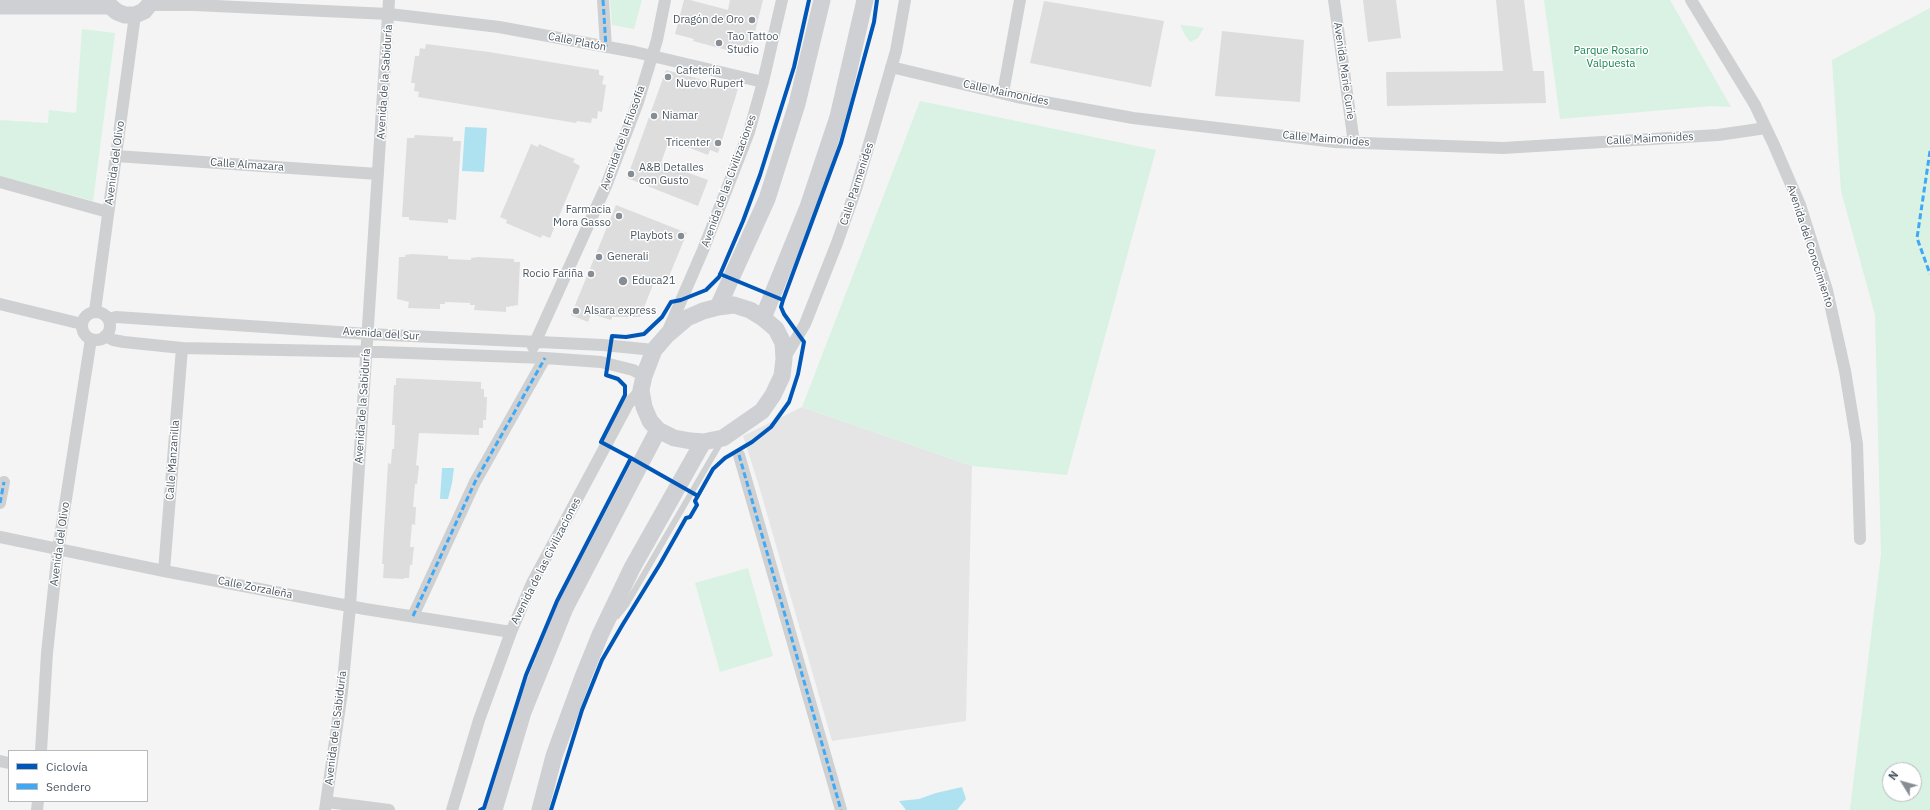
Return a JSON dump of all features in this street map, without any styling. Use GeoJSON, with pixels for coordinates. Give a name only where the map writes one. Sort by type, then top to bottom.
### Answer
{"type":"FeatureCollection","features":[{"type":"Feature","properties":{"kind":"street"},"geometry":{"type":"LineString","coordinates":[[33,7],[52,0]]}},
{"type":"Feature","properties":{"kind":"street","name":"Avenida de la Sabiduría"},"geometry":{"type":"LineString","coordinates":[[326,806],[342,692],[350,606],[390,0]]}},
{"type":"Feature","properties":{"kind":"street"},"geometry":{"type":"LineString","coordinates":[[603,0],[606,47]]}},
{"type":"Feature","properties":{"kind":"street","name":"Avenida de la Filosofía"},"geometry":{"type":"LineString","coordinates":[[527,358],[606,186],[638,102],[652,56],[665,0]]}},
{"type":"Feature","properties":{"kind":"street","name":"Avenida de las Civilizaciones"},"geometry":{"type":"LineString","coordinates":[[666,335],[704,250],[749,132],[763,82],[782,0]]}},
{"type":"Feature","properties":{"kind":"street"},"geometry":{"type":"LineString","coordinates":[[718,307],[767,199],[797,104],[822,0]]}},
{"type":"Feature","properties":{"kind":"street"},"geometry":{"type":"LineString","coordinates":[[763,318],[808,206],[838,117],[865,0]]}},
{"type":"Feature","properties":{"kind":"street","name":"Calle Parmenides"},"geometry":{"type":"LineString","coordinates":[[784,360],[805,324],[837,243],[856,189],[891,67],[905,0]]}},
{"type":"Feature","properties":{"kind":"street"},"geometry":{"type":"LineString","coordinates":[[1003,93],[1020,0]]}},
{"type":"Feature","properties":{"kind":"street","name":"Avenida Marie Curie"},"geometry":{"type":"LineString","coordinates":[[1334,0],[1354,143]]}},
{"type":"Feature","properties":{"kind":"street","name":"Avenida del Conocimiento"},"geometry":{"type":"LineString","coordinates":[[1692,0],[1755,105],[1766,128],[1800,205],[1827,290],[1845,371],[1857,444],[1860,539]]}},
{"type":"Feature","properties":{"kind":"street"},"geometry":{"type":"LineString","coordinates":[[0,6],[33,7],[108,3],[117,12],[126,15],[135,15],[144,11],[152,2]]}},
{"type":"Feature","properties":{"kind":"street","name":"Calle Platón"},"geometry":{"type":"LineString","coordinates":[[152,2],[194,2],[389,14],[499,27],[652,56],[763,82]]}},
{"type":"Feature","properties":{"kind":"street","name":"Avenida del Olivo"},"geometry":{"type":"LineString","coordinates":[[96,311],[135,15]]}},
{"type":"Feature","properties":{"kind":"street","name":"Calle Maimonides"},"geometry":{"type":"LineString","coordinates":[[891,67],[1003,93],[1133,118],[1354,143],[1502,148],[1718,135],[1766,128]]}},
{"type":"Feature","properties":{"kind":"street","name":"Calle Almazara"},"geometry":{"type":"LineString","coordinates":[[116,156],[378,174]]}},
{"type":"Feature","properties":{"kind":"street"},"geometry":{"type":"LineString","coordinates":[[0,182],[108,212]]}},
{"type":"Feature","properties":{"kind":"street"},"geometry":{"type":"LineString","coordinates":[[0,304],[82,324]]}},
{"type":"Feature","properties":{"kind":"street"},"geometry":{"type":"LineString","coordinates":[[734,305],[750,310],[763,318],[776,329],[783,343],[784,360],[782,376],[773,395],[762,411],[723,438],[703,442],[674,438],[658,430],[650,420],[644,407],[642,383],[654,350],[666,335],[687,318],[703,311],[718,307],[734,305]]}},
{"type":"Feature","properties":{"kind":"street"},"geometry":{"type":"LineString","coordinates":[[96,311],[106,315],[109,319],[109,332],[101,339],[91,339],[86,336],[82,330],[84,318],[89,313],[96,311]]}},
{"type":"Feature","properties":{"kind":"street","name":"Avenida del Sur"},"geometry":{"type":"LineString","coordinates":[[109,319],[116,317],[368,334],[603,345],[654,350]]}},
{"type":"Feature","properties":{"kind":"street","name":"Avenida del Sur"},"geometry":{"type":"LineString","coordinates":[[105,336],[113,340],[124,342],[182,348],[367,352],[545,358],[601,362],[633,370],[642,383]]}},
{"type":"Feature","properties":{"kind":"street","name":"Avenida del Olivo"},"geometry":{"type":"LineString","coordinates":[[42,750],[47,653],[58,550],[91,339]]}},
{"type":"Feature","properties":{"kind":"street","name":"Calle Manzanilla"},"geometry":{"type":"LineString","coordinates":[[164,571],[182,348]]}},
{"type":"Feature","properties":{"kind":"street"},"geometry":{"type":"LineString","coordinates":[[413,616],[475,482],[545,358]]}},
{"type":"Feature","properties":{"kind":"street","name":"Avenida de las Civilizaciones"},"geometry":{"type":"LineString","coordinates":[[452,810],[478,720],[511,632],[532,583],[628,404],[642,383]]}},
{"type":"Feature","properties":{"kind":"street"},"geometry":{"type":"LineString","coordinates":[[494,810],[523,712],[565,608],[658,430]]}},
{"type":"Feature","properties":{"kind":"street"},"geometry":{"type":"LineString","coordinates":[[540,810],[554,756],[600,635],[632,568],[703,442]]}},
{"type":"Feature","properties":{"kind":"street"},"geometry":{"type":"LineString","coordinates":[[739,455],[841,810]]}},
{"type":"Feature","properties":{"kind":"street"},"geometry":{"type":"LineString","coordinates":[[0,503],[4,482]]}},
{"type":"Feature","properties":{"kind":"street","name":"Calle Zorzaleña"},"geometry":{"type":"LineString","coordinates":[[0,537],[164,571],[350,606],[511,632]]}},
{"type":"Feature","properties":{"kind":"street"},"geometry":{"type":"LineString","coordinates":[[326,806],[389,810]]}},
{"type":"Feature","properties":{"kind":"lane"},"geometry":{"type":"LineString","coordinates":[[600,635],[626,605],[723,438]]}},
{"type":"Feature","properties":{"kind":"shaded area"},"geometry":{"type":"Polygon","coordinates":[[[802,407],[972,466],[966,721],[832,741],[759,486],[743,436],[802,407]]]}},
{"type":"Feature","properties":{"kind":"green space"},"geometry":{"type":"Polygon","coordinates":[[[610,0],[642,0],[634,29],[612,25],[610,0]]]}},
{"type":"Feature","properties":{"kind":"green space","name":"Parque Rosario Valpuesta"},"geometry":{"type":"Polygon","coordinates":[[[1544,0],[1670,0],[1731,107],[1711,106],[1560,119],[1544,0]]]}},
{"type":"Feature","properties":{"kind":"green space"},"geometry":{"type":"Polygon","coordinates":[[[1930,8],[1930,810],[1850,810],[1881,554],[1875,315],[1841,191],[1832,60],[1930,8]]]}},
{"type":"Feature","properties":{"kind":"green space"},"geometry":{"type":"Polygon","coordinates":[[[1180,25],[1204,28],[1198,38],[1190,42],[1180,25]]]}},
{"type":"Feature","properties":{"kind":"green space"},"geometry":{"type":"Polygon","coordinates":[[[82,29],[115,33],[93,201],[0,176],[0,120],[48,123],[49,110],[76,113],[82,29]]]}},
{"type":"Feature","properties":{"kind":"green space"},"geometry":{"type":"Polygon","coordinates":[[[920,101],[1156,150],[1067,475],[972,466],[802,407],[920,101]]]}},
{"type":"Feature","properties":{"kind":"green space"},"geometry":{"type":"Polygon","coordinates":[[[748,568],[773,656],[720,672],[695,583],[748,568]]]}},
{"type":"Feature","properties":{"kind":"water"},"geometry":{"type":"Polygon","coordinates":[[[465,127],[487,128],[484,172],[462,171],[465,127]]]}},
{"type":"Feature","properties":{"kind":"water"},"geometry":{"type":"Polygon","coordinates":[[[442,468],[454,468],[448,499],[440,499],[442,468]]]}},
{"type":"Feature","properties":{"kind":"water"},"geometry":{"type":"Polygon","coordinates":[[[962,787],[966,799],[957,810],[906,810],[899,801],[919,799],[936,793],[962,787]]]}},
{"type":"Feature","properties":{"kind":"building"},"geometry":{"type":"Polygon","coordinates":[[[684,0],[690,0],[728,10],[730,0],[763,0],[749,56],[693,41],[694,39],[675,34],[684,0]]]}},
{"type":"Feature","properties":{"kind":"building"},"geometry":{"type":"Polygon","coordinates":[[[1363,0],[1396,0],[1401,38],[1368,42],[1363,0]]]}},
{"type":"Feature","properties":{"kind":"building"},"geometry":{"type":"Polygon","coordinates":[[[1496,0],[1524,0],[1533,71],[1544,71],[1546,103],[1387,106],[1386,72],[1503,71],[1496,0]]]}},
{"type":"Feature","properties":{"kind":"building"},"geometry":{"type":"Polygon","coordinates":[[[1044,1],[1164,21],[1151,87],[1030,63],[1044,1]]]}},
{"type":"Feature","properties":{"kind":"building"},"geometry":{"type":"Polygon","coordinates":[[[1222,31],[1304,40],[1300,102],[1215,96],[1222,31]]]}},
{"type":"Feature","properties":{"kind":"building"},"geometry":{"type":"Polygon","coordinates":[[[426,44],[489,52],[599,70],[599,75],[604,76],[602,84],[606,85],[602,112],[598,111],[597,119],[592,118],[591,123],[577,121],[576,123],[418,97],[419,92],[414,91],[415,83],[411,83],[415,56],[419,56],[420,48],[425,49],[426,44]]]}},
{"type":"Feature","properties":{"kind":"building"},"geometry":{"type":"Polygon","coordinates":[[[666,70],[738,89],[718,153],[710,150],[708,155],[669,140],[661,163],[708,180],[698,206],[627,178],[666,70]]]}},
{"type":"Feature","properties":{"kind":"building"},"geometry":{"type":"Polygon","coordinates":[[[415,135],[453,137],[453,141],[461,141],[456,220],[448,219],[448,223],[409,220],[409,217],[402,217],[407,138],[414,138],[415,135]]]}},
{"type":"Feature","properties":{"kind":"building"},"geometry":{"type":"Polygon","coordinates":[[[531,144],[538,147],[539,144],[575,159],[573,162],[580,166],[550,238],[542,235],[541,238],[506,223],[507,220],[500,217],[531,144]]]}},
{"type":"Feature","properties":{"kind":"building"},"geometry":{"type":"Polygon","coordinates":[[[616,205],[687,233],[667,281],[653,285],[640,317],[612,317],[611,320],[591,314],[588,322],[571,315],[616,205]]]}},
{"type":"Feature","properties":{"kind":"building"},"geometry":{"type":"Polygon","coordinates":[[[405,255],[448,256],[448,259],[471,260],[471,258],[478,257],[514,259],[514,262],[520,262],[518,305],[506,307],[506,312],[474,310],[475,305],[470,305],[470,303],[445,302],[445,304],[440,304],[440,309],[408,308],[409,302],[397,299],[399,257],[405,257],[405,255]]]}},
{"type":"Feature","properties":{"kind":"building"},"geometry":{"type":"Polygon","coordinates":[[[396,378],[481,382],[481,389],[484,389],[484,397],[487,397],[486,420],[483,420],[483,428],[479,428],[479,435],[419,433],[416,465],[419,466],[417,484],[415,484],[413,507],[416,507],[415,525],[412,524],[410,547],[414,547],[409,578],[404,579],[383,578],[384,564],[382,564],[388,463],[391,464],[392,449],[394,449],[395,425],[392,425],[394,385],[396,385],[396,378]]]}},
{"type":"Feature","properties":{"kind":"marked path"},"geometry":{"type":"LineString","coordinates":[[603,0],[606,47]]}},
{"type":"Feature","properties":{"kind":"marked path"},"geometry":{"type":"LineString","coordinates":[[1930,151],[1917,238],[1930,274]]}},
{"type":"Feature","properties":{"kind":"marked path"},"geometry":{"type":"LineString","coordinates":[[413,616],[475,482],[545,358]]}},
{"type":"Feature","properties":{"kind":"marked path"},"geometry":{"type":"LineString","coordinates":[[739,455],[841,810]]}},
{"type":"Feature","properties":{"kind":"marked path"},"geometry":{"type":"LineString","coordinates":[[0,503],[4,482]]}},
{"type":"Feature","properties":{"kind":"cycle path"},"geometry":{"type":"LineString","coordinates":[[480,810],[484,808],[526,675],[557,601],[631,458],[601,442],[625,395],[625,386],[618,379],[606,375],[612,336],[626,337],[644,334],[662,317],[671,302],[681,300],[706,290],[719,277],[743,221],[760,175],[794,67],[809,0]]}},
{"type":"Feature","properties":{"kind":"cycle path"},"geometry":{"type":"LineString","coordinates":[[551,810],[582,710],[602,660],[686,518],[690,517],[697,505],[695,501],[713,469],[725,458],[752,442],[771,427],[789,402],[798,374],[804,342],[784,314],[781,307],[841,143],[874,22],[877,0]]}},
{"type":"Feature","properties":{"kind":"cycle path"},"geometry":{"type":"LineString","coordinates":[[720,274],[783,300]]}},
{"type":"Feature","properties":{"kind":"cycle path"},"geometry":{"type":"LineString","coordinates":[[631,458],[698,496]]}},
{"type":"Feature","properties":{"kind":"place","name":"Dragón de Oro"},"geometry":{"type":"Point","coordinates":[752,20]}},
{"type":"Feature","properties":{"kind":"place","name":"Tao Tattoo Studio"},"geometry":{"type":"Point","coordinates":[719,43]}},
{"type":"Feature","properties":{"kind":"place","name":"Cafetería Nuevo Rupert"},"geometry":{"type":"Point","coordinates":[668,77]}},
{"type":"Feature","properties":{"kind":"place","name":"Niamar"},"geometry":{"type":"Point","coordinates":[654,116]}},
{"type":"Feature","properties":{"kind":"place","name":"Tricenter"},"geometry":{"type":"Point","coordinates":[718,143]}},
{"type":"Feature","properties":{"kind":"place","name":"A&B Detalles con Gusto"},"geometry":{"type":"Point","coordinates":[631,174]}},
{"type":"Feature","properties":{"kind":"place","name":"Farmacia Mora Gasso"},"geometry":{"type":"Point","coordinates":[619,216]}},
{"type":"Feature","properties":{"kind":"place","name":"Playbots"},"geometry":{"type":"Point","coordinates":[681,236]}},
{"type":"Feature","properties":{"kind":"place","name":"Generali"},"geometry":{"type":"Point","coordinates":[599,257]}},
{"type":"Feature","properties":{"kind":"place","name":"Rocio Fariña"},"geometry":{"type":"Point","coordinates":[591,274]}},
{"type":"Feature","properties":{"kind":"place","name":"Educa21"},"geometry":{"type":"Point","coordinates":[623,281]}},
{"type":"Feature","properties":{"kind":"place","name":"Alsara express"},"geometry":{"type":"Point","coordinates":[576,311]}}]}
